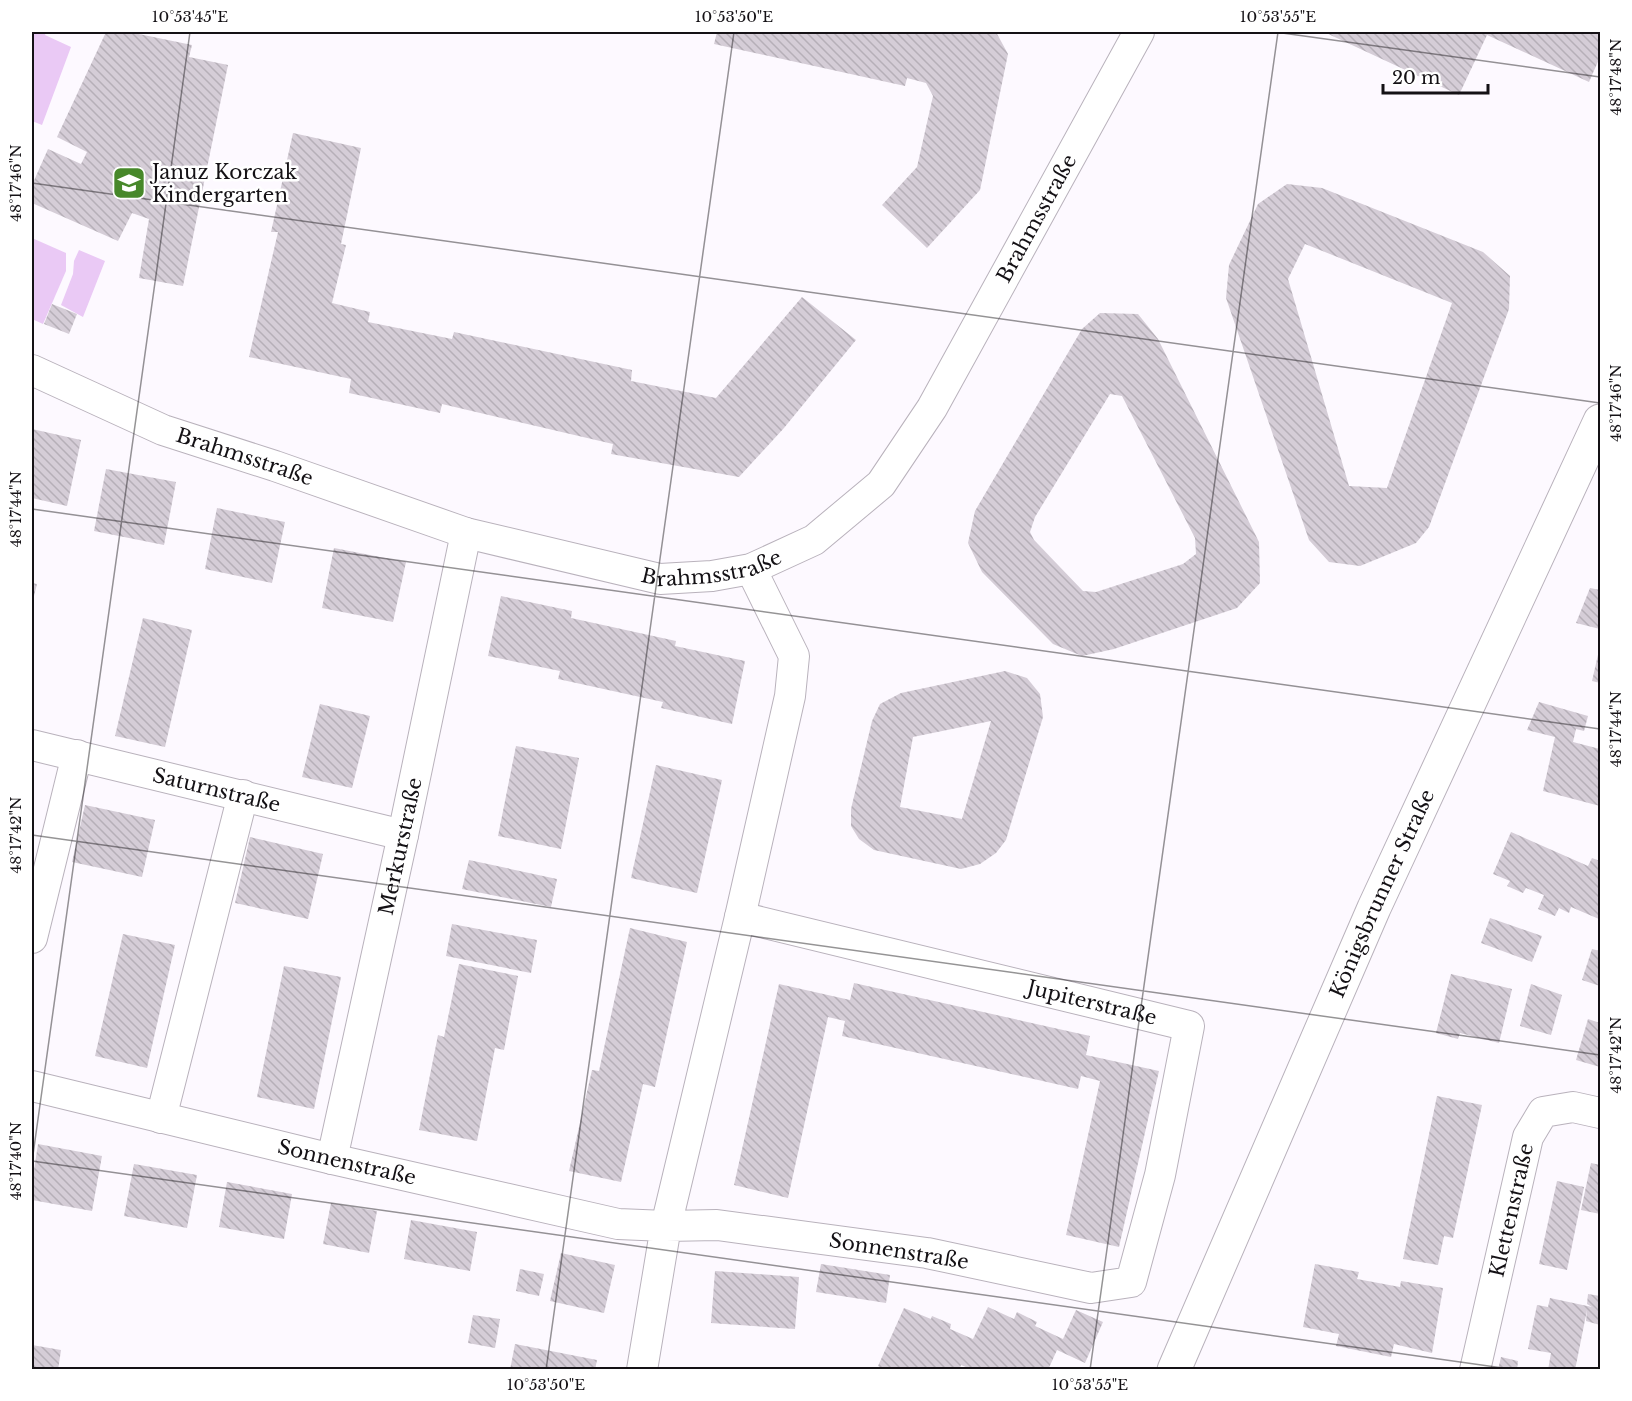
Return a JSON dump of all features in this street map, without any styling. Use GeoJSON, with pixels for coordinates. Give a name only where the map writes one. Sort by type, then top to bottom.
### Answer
{"type":"FeatureCollection","features":[{"type":"Feature","properties":{"kind":"main road","name":"Königsbrunner Straße"},"geometry":{"type":"LineString","coordinates":[[1174,1370],[1374,908],[1591,466],[1600,421]]}},
{"type":"Feature","properties":{"kind":"street","name":"Brahmsstraße"},"geometry":{"type":"LineString","coordinates":[[32,370],[163,430],[466,532],[660,579],[712,576],[751,569],[814,540],[881,484],[936,400],[1139,32]]}},
{"type":"Feature","properties":{"kind":"street","name":"Merkurstraße"},"geometry":{"type":"LineString","coordinates":[[332,1159],[404,835],[466,532]]}},
{"type":"Feature","properties":{"kind":"street"},"geometry":{"type":"LineString","coordinates":[[642,1370],[666,1226],[740,917],[789,696],[794,656],[751,569]]}},
{"type":"Feature","properties":{"kind":"street","name":"Saturnstraße"},"geometry":{"type":"LineString","coordinates":[[32,745],[404,835]]}},
{"type":"Feature","properties":{"kind":"street"},"geometry":{"type":"LineString","coordinates":[[32,938],[77,756]]}},
{"type":"Feature","properties":{"kind":"street"},"geometry":{"type":"LineString","coordinates":[[160,1118],[243,795]]}},
{"type":"Feature","properties":{"kind":"street","name":"Jupiterstraße"},"geometry":{"type":"LineString","coordinates":[[740,917],[1189,1026],[1160,1175],[1131,1282]]}},
{"type":"Feature","properties":{"kind":"street","name":"Sonnenstraße"},"geometry":{"type":"LineString","coordinates":[[32,1086],[332,1159],[618,1224],[717,1225],[927,1253],[1091,1288],[1131,1282]]}},
{"type":"Feature","properties":{"kind":"street","name":"Klettenstraße"},"geometry":{"type":"LineString","coordinates":[[1475,1370],[1528,1137],[1543,1112],[1573,1107],[1600,1113]]}},
{"type":"Feature","properties":{"kind":"shaded area"},"geometry":{"type":"Polygon","coordinates":[[[32,32],[46,32],[45,35],[71,47],[42,125],[32,121],[32,32]]]}},
{"type":"Feature","properties":{"kind":"shaded area"},"geometry":{"type":"Polygon","coordinates":[[[32,238],[66,253],[66,271],[43,324],[32,319],[32,238]]]}},
{"type":"Feature","properties":{"kind":"shaded area"},"geometry":{"type":"Polygon","coordinates":[[[79,250],[105,261],[83,317],[61,305],[79,250]]]}},
{"type":"Feature","properties":{"kind":"building"},"geometry":{"type":"Polygon","coordinates":[[[106,32],[129,32],[192,45],[189,57],[228,65],[183,286],[139,278],[149,219],[132,213],[118,241],[32,203],[32,185],[48,149],[81,164],[87,152],[57,137],[106,32]]]}},
{"type":"Feature","properties":{"kind":"building"},"geometry":{"type":"Polygon","coordinates":[[[717,32],[996,32],[1008,54],[980,190],[927,248],[882,205],[917,167],[933,96],[926,83],[907,78],[905,86],[714,44],[717,32]]]}},
{"type":"Feature","properties":{"kind":"building"},"geometry":{"type":"Polygon","coordinates":[[[1324,32],[1600,32],[1600,57],[1589,82],[1487,35],[1459,95],[1324,32]]]}},
{"type":"Feature","properties":{"kind":"building"},"geometry":{"type":"Polygon","coordinates":[[[293,133],[361,148],[341,244],[346,245],[332,303],[370,312],[368,322],[452,339],[454,332],[632,370],[631,381],[716,398],[802,297],[856,340],[784,428],[739,477],[611,454],[613,444],[442,404],[440,413],[349,393],[351,379],[249,357],[278,232],[271,232],[293,133]]]}},
{"type":"Feature","properties":{"kind":"building"},"geometry":{"type":"Polygon","coordinates":[[[1287,184],[1322,188],[1483,252],[1510,276],[1509,309],[1429,527],[1416,543],[1360,566],[1329,562],[1309,540],[1226,298],[1229,265],[1258,204],[1287,184]],[[1305,244],[1288,279],[1349,486],[1387,488],[1452,303],[1305,244]]]}},
{"type":"Feature","properties":{"kind":"building"},"geometry":{"type":"Polygon","coordinates":[[[52,304],[77,314],[69,334],[44,324],[52,304]]]}},
{"type":"Feature","properties":{"kind":"building"},"geometry":{"type":"Polygon","coordinates":[[[1100,313],[1138,314],[1158,339],[1259,542],[1260,583],[1237,608],[1114,649],[1082,656],[1053,644],[982,572],[968,543],[975,511],[1082,329],[1100,313]],[[1110,394],[1035,517],[1030,532],[1034,540],[1083,591],[1096,592],[1183,564],[1196,554],[1195,538],[1122,396],[1110,394]]]}},
{"type":"Feature","properties":{"kind":"building"},"geometry":{"type":"Polygon","coordinates":[[[32,429],[81,440],[67,506],[32,498],[32,429]]]}},
{"type":"Feature","properties":{"kind":"building"},"geometry":{"type":"Polygon","coordinates":[[[106,469],[176,482],[164,545],[94,531],[106,469]]]}},
{"type":"Feature","properties":{"kind":"building"},"geometry":{"type":"Polygon","coordinates":[[[217,508],[285,522],[272,583],[205,569],[217,508]]]}},
{"type":"Feature","properties":{"kind":"building"},"geometry":{"type":"Polygon","coordinates":[[[334,548],[406,562],[393,622],[322,608],[334,548]]]}},
{"type":"Feature","properties":{"kind":"building"},"geometry":{"type":"Polygon","coordinates":[[[32,583],[37,584],[32,604],[32,583]]]}},
{"type":"Feature","properties":{"kind":"building"},"geometry":{"type":"Polygon","coordinates":[[[1590,588],[1600,590],[1600,629],[1576,623],[1590,588]]]}},
{"type":"Feature","properties":{"kind":"building"},"geometry":{"type":"Polygon","coordinates":[[[501,596],[572,611],[571,618],[676,641],[675,646],[745,661],[732,724],[661,708],[663,702],[558,679],[560,671],[488,656],[501,596]]]}},
{"type":"Feature","properties":{"kind":"building"},"geometry":{"type":"Polygon","coordinates":[[[143,618],[192,630],[165,747],[115,736],[143,618]]]}},
{"type":"Feature","properties":{"kind":"building"},"geometry":{"type":"Polygon","coordinates":[[[1600,646],[1600,683],[1592,681],[1600,646]]]}},
{"type":"Feature","properties":{"kind":"building"},"geometry":{"type":"Polygon","coordinates":[[[1005,671],[1027,678],[1040,694],[1043,717],[1006,840],[996,853],[980,864],[961,869],[874,850],[859,839],[851,826],[851,809],[872,721],[880,704],[901,693],[1005,671]],[[991,721],[913,737],[900,807],[962,819],[991,721]]]}},
{"type":"Feature","properties":{"kind":"building"},"geometry":{"type":"Polygon","coordinates":[[[1539,702],[1588,716],[1584,731],[1576,729],[1573,742],[1600,749],[1600,806],[1543,791],[1555,737],[1527,730],[1539,702]]]}},
{"type":"Feature","properties":{"kind":"building"},"geometry":{"type":"Polygon","coordinates":[[[320,704],[370,716],[352,788],[302,777],[320,704]]]}},
{"type":"Feature","properties":{"kind":"building"},"geometry":{"type":"Polygon","coordinates":[[[516,746],[579,758],[561,849],[498,836],[516,746]]]}},
{"type":"Feature","properties":{"kind":"building"},"geometry":{"type":"Polygon","coordinates":[[[656,765],[722,780],[697,893],[631,878],[656,765]]]}},
{"type":"Feature","properties":{"kind":"building"},"geometry":{"type":"Polygon","coordinates":[[[85,805],[155,820],[142,877],[72,862],[85,805]]]}},
{"type":"Feature","properties":{"kind":"building"},"geometry":{"type":"Polygon","coordinates":[[[1511,832],[1588,866],[1592,858],[1600,861],[1599,919],[1571,907],[1569,913],[1559,908],[1555,916],[1538,909],[1544,895],[1526,888],[1523,893],[1507,886],[1510,881],[1493,874],[1511,832]]]}},
{"type":"Feature","properties":{"kind":"building"},"geometry":{"type":"Polygon","coordinates":[[[250,837],[323,854],[308,919],[235,903],[250,837]]]}},
{"type":"Feature","properties":{"kind":"building"},"geometry":{"type":"Polygon","coordinates":[[[469,860],[557,879],[551,907],[462,889],[469,860]]]}},
{"type":"Feature","properties":{"kind":"building"},"geometry":{"type":"Polygon","coordinates":[[[1490,918],[1542,936],[1532,962],[1481,943],[1490,918]]]}},
{"type":"Feature","properties":{"kind":"building"},"geometry":{"type":"Polygon","coordinates":[[[452,924],[537,940],[531,973],[446,956],[452,924]]]}},
{"type":"Feature","properties":{"kind":"building"},"geometry":{"type":"Polygon","coordinates":[[[630,928],[687,942],[655,1087],[643,1084],[621,1182],[569,1171],[592,1070],[599,1071],[630,928]]]}},
{"type":"Feature","properties":{"kind":"building"},"geometry":{"type":"Polygon","coordinates":[[[123,934],[175,945],[147,1068],[95,1056],[123,934]]]}},
{"type":"Feature","properties":{"kind":"building"},"geometry":{"type":"Polygon","coordinates":[[[1592,949],[1600,951],[1600,986],[1582,980],[1592,949]]]}},
{"type":"Feature","properties":{"kind":"building"},"geometry":{"type":"Polygon","coordinates":[[[459,964],[518,976],[504,1050],[495,1048],[477,1141],[419,1130],[438,1035],[444,1037],[459,964]]]}},
{"type":"Feature","properties":{"kind":"building"},"geometry":{"type":"Polygon","coordinates":[[[284,966],[341,977],[314,1109],[257,1097],[284,966]]]}},
{"type":"Feature","properties":{"kind":"building"},"geometry":{"type":"Polygon","coordinates":[[[1451,974],[1512,989],[1499,1043],[1460,1033],[1458,1039],[1436,1033],[1451,974]]]}},
{"type":"Feature","properties":{"kind":"building"},"geometry":{"type":"Polygon","coordinates":[[[854,983],[1090,1036],[1086,1055],[1159,1071],[1119,1247],[1066,1235],[1100,1081],[1081,1076],[1078,1089],[842,1036],[845,1021],[828,1017],[788,1198],[734,1185],[779,984],[850,1000],[854,983]]]}},
{"type":"Feature","properties":{"kind":"building"},"geometry":{"type":"Polygon","coordinates":[[[1531,984],[1562,995],[1551,1035],[1520,1026],[1531,984]]]}},
{"type":"Feature","properties":{"kind":"building"},"geometry":{"type":"Polygon","coordinates":[[[1588,1019],[1600,1023],[1600,1067],[1576,1060],[1588,1019]]]}},
{"type":"Feature","properties":{"kind":"building"},"geometry":{"type":"Polygon","coordinates":[[[1437,1096],[1482,1105],[1453,1238],[1444,1236],[1438,1265],[1403,1259],[1437,1096]]]}},
{"type":"Feature","properties":{"kind":"building"},"geometry":{"type":"Polygon","coordinates":[[[38,1144],[102,1156],[92,1211],[32,1200],[32,1183],[38,1144]]]}},
{"type":"Feature","properties":{"kind":"building"},"geometry":{"type":"Polygon","coordinates":[[[1591,1163],[1600,1165],[1600,1214],[1581,1210],[1591,1163]]]}},
{"type":"Feature","properties":{"kind":"building"},"geometry":{"type":"Polygon","coordinates":[[[134,1164],[197,1175],[187,1228],[124,1216],[134,1164]]]}},
{"type":"Feature","properties":{"kind":"building"},"geometry":{"type":"Polygon","coordinates":[[[1557,1181],[1584,1187],[1567,1270],[1539,1264],[1557,1181]]]}},
{"type":"Feature","properties":{"kind":"building"},"geometry":{"type":"Polygon","coordinates":[[[227,1182],[292,1194],[284,1239],[219,1227],[227,1182]]]}},
{"type":"Feature","properties":{"kind":"building"},"geometry":{"type":"Polygon","coordinates":[[[331,1203],[377,1211],[369,1253],[323,1244],[331,1203]]]}},
{"type":"Feature","properties":{"kind":"building"},"geometry":{"type":"Polygon","coordinates":[[[411,1220],[477,1232],[470,1271],[404,1259],[411,1220]]]}},
{"type":"Feature","properties":{"kind":"building"},"geometry":{"type":"Polygon","coordinates":[[[561,1253],[615,1265],[604,1313],[550,1301],[561,1253]]]}},
{"type":"Feature","properties":{"kind":"building"},"geometry":{"type":"Polygon","coordinates":[[[821,1264],[890,1275],[886,1303],[816,1292],[821,1264]]]}},
{"type":"Feature","properties":{"kind":"building"},"geometry":{"type":"Polygon","coordinates":[[[1315,1264],[1359,1272],[1357,1279],[1400,1287],[1401,1281],[1443,1288],[1432,1353],[1394,1344],[1391,1357],[1336,1346],[1339,1334],[1303,1327],[1315,1264]]]}},
{"type":"Feature","properties":{"kind":"building"},"geometry":{"type":"Polygon","coordinates":[[[520,1269],[544,1274],[539,1296],[516,1291],[520,1269]]]}},
{"type":"Feature","properties":{"kind":"building"},"geometry":{"type":"Polygon","coordinates":[[[715,1271],[799,1277],[795,1329],[711,1323],[715,1271]]]}},
{"type":"Feature","properties":{"kind":"building"},"geometry":{"type":"Polygon","coordinates":[[[1588,1294],[1600,1296],[1600,1325],[1586,1321],[1587,1310],[1575,1370],[1548,1370],[1551,1353],[1528,1349],[1537,1305],[1548,1307],[1550,1298],[1592,1307],[1587,1304],[1588,1294]]]}},
{"type":"Feature","properties":{"kind":"building"},"geometry":{"type":"Polygon","coordinates":[[[988,1307],[1014,1319],[1017,1312],[1037,1322],[1035,1326],[1063,1339],[1076,1310],[1103,1322],[1085,1363],[1057,1350],[1048,1370],[973,1370],[961,1365],[959,1370],[885,1370],[878,1366],[904,1308],[951,1324],[950,1329],[973,1339],[988,1307]]]}},
{"type":"Feature","properties":{"kind":"building"},"geometry":{"type":"Polygon","coordinates":[[[473,1315],[500,1319],[495,1348],[468,1343],[473,1315]]]}},
{"type":"Feature","properties":{"kind":"building"},"geometry":{"type":"Polygon","coordinates":[[[515,1344],[597,1360],[595,1370],[510,1370],[515,1344]]]}},
{"type":"Feature","properties":{"kind":"building"},"geometry":{"type":"Polygon","coordinates":[[[32,1345],[61,1350],[58,1370],[32,1370],[32,1345]]]}},
{"type":"Feature","properties":{"kind":"building"},"geometry":{"type":"Polygon","coordinates":[[[1501,1357],[1518,1361],[1517,1370],[1498,1370],[1501,1357]]]}},
{"type":"Feature","properties":{"kind":"place","name":"Januz Korczak Kindergarten"},"geometry":{"type":"Point","coordinates":[129,183]}}]}
